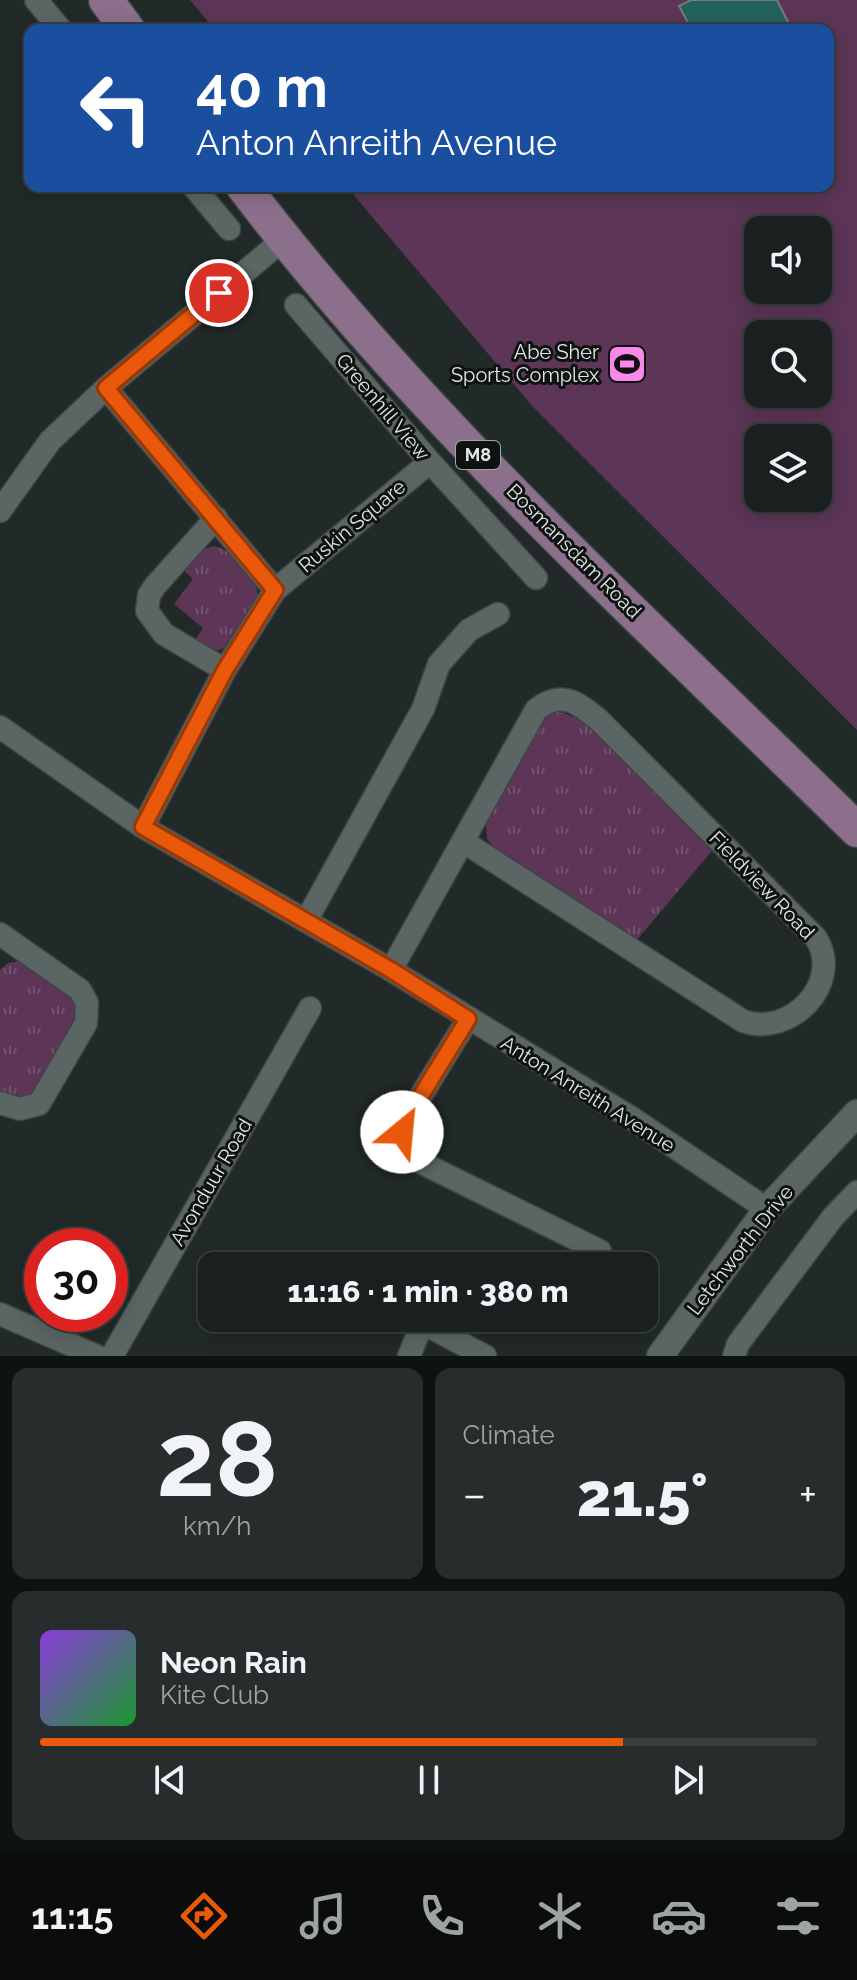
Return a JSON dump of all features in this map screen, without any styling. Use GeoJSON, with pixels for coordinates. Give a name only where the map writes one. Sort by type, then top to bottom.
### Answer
{"type":"FeatureCollection","features":[{"type":"Feature","properties":{"kind":"main road"},"geometry":{"type":"LineString","coordinates":[[106,0],[124,24]]}},
{"type":"Feature","properties":{"kind":"main road","name":"Bosmansdam Road"},"geometry":{"type":"LineString","coordinates":[[248,192],[284,239],[426,404],[857,830]]}},
{"type":"Feature","properties":{"kind":"street"},"geometry":{"type":"LineString","coordinates":[[36,0],[56,24]]}},
{"type":"Feature","properties":{"kind":"street"},"geometry":{"type":"LineString","coordinates":[[198,192],[229,229]]}},
{"type":"Feature","properties":{"kind":"street"},"geometry":{"type":"LineString","coordinates":[[0,511],[50,441],[106,388],[284,239]]}},
{"type":"Feature","properties":{"kind":"street","name":"Greenhill View"},"geometry":{"type":"LineString","coordinates":[[296,305],[430,462],[536,578]]}},
{"type":"Feature","properties":{"kind":"street"},"geometry":{"type":"LineString","coordinates":[[106,388],[275,590]]}},
{"type":"Feature","properties":{"kind":"street","name":"Ruskin Square"},"geometry":{"type":"LineString","coordinates":[[143,827],[225,670],[275,590],[430,462]]}},
{"type":"Feature","properties":{"kind":"street"},"geometry":{"type":"LineString","coordinates":[[216,518],[155,586],[149,595],[147,611],[164,634],[225,670]]}},
{"type":"Feature","properties":{"kind":"street"},"geometry":{"type":"LineString","coordinates":[[306,921],[423,709],[439,664],[469,630],[498,614]]}},
{"type":"Feature","properties":{"kind":"street","name":"Fieldview Road"},"geometry":{"type":"LineString","coordinates":[[391,970],[536,710],[553,700],[571,699],[600,721],[816,938],[825,956],[825,977],[821,985],[787,1019],[771,1026],[753,1025],[607,937],[464,842]]}},
{"type":"Feature","properties":{"kind":"street","name":"Anton Anreith Avenue"},"geometry":{"type":"LineString","coordinates":[[0,727],[143,827],[391,970],[630,1117],[767,1209]]}},
{"type":"Feature","properties":{"kind":"street"},"geometry":{"type":"LineString","coordinates":[[0,1103],[20,1109],[39,1104],[86,1023],[88,1013],[80,990],[3,944]]}},
{"type":"Feature","properties":{"kind":"street","name":"Avonduur Road"},"geometry":{"type":"LineString","coordinates":[[112,1356],[310,1008]]}},
{"type":"Feature","properties":{"kind":"street"},"geometry":{"type":"LineString","coordinates":[[468,1019],[406,1120],[403,1145],[418,1161],[600,1251]]}},
{"type":"Feature","properties":{"kind":"street","name":"Letchworth Drive"},"geometry":{"type":"LineString","coordinates":[[660,1356],[767,1209],[857,1113]]}},
{"type":"Feature","properties":{"kind":"street"},"geometry":{"type":"LineString","coordinates":[[734,1356],[802,1257],[857,1192]]}},
{"type":"Feature","properties":{"kind":"street"},"geometry":{"type":"LineString","coordinates":[[0,1314],[97,1356]]}},
{"type":"Feature","properties":{"kind":"street"},"geometry":{"type":"LineString","coordinates":[[409,1356],[415,1332]]}},
{"type":"Feature","properties":{"kind":"street"},"geometry":{"type":"LineString","coordinates":[[439,1332],[485,1356]]}},
{"type":"Feature","properties":{"kind":"green space","name":"Abe Sher Sports Complex"},"geometry":{"type":"Polygon","coordinates":[[[190,0],[857,0],[857,730],[534,408],[351,192],[834,192],[834,24],[210,24],[190,0]]]}},
{"type":"Feature","properties":{"kind":"green space"},"geometry":{"type":"Polygon","coordinates":[[[214,546],[229,553],[243,566],[254,582],[258,598],[229,646],[216,651],[194,642],[203,628],[174,604],[193,579],[181,568],[199,551],[214,546]]]}},
{"type":"Feature","properties":{"kind":"green space"},"geometry":{"type":"Polygon","coordinates":[[[554,711],[594,729],[617,747],[716,846],[635,942],[494,848],[487,839],[486,824],[541,721],[554,711]]]}},
{"type":"Feature","properties":{"kind":"green space"},"geometry":{"type":"Polygon","coordinates":[[[20,961],[71,995],[80,1013],[37,1095],[26,1101],[0,1093],[0,970],[8,963],[20,961]]]}},
{"type":"Feature","properties":{"kind":"building"},"geometry":{"type":"Polygon","coordinates":[[[691,0],[777,0],[789,24],[689,24],[679,6],[691,0]]]}},
{"type":"Feature","properties":{"kind":"place","name":"Abe Sher Sports Complex"},"geometry":{"type":"Point","coordinates":[627,364]}},
{"type":"Feature","properties":{"kind":"route"},"geometry":{"type":"LineString","coordinates":[[219,293],[106,388],[275,590],[225,670],[143,827],[391,970],[468,1019],[406,1120],[402,1132]]}}]}
